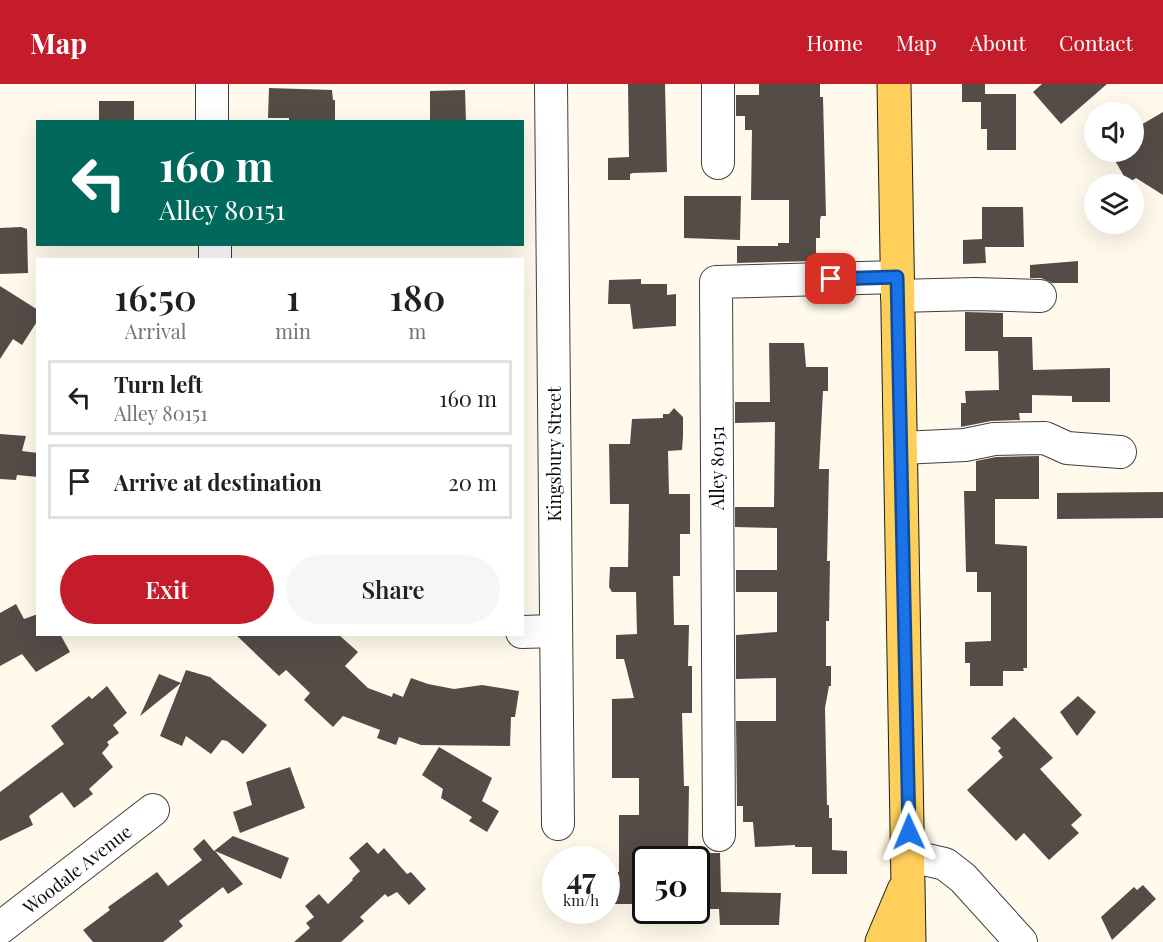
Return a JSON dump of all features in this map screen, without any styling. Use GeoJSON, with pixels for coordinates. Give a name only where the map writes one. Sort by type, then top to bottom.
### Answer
{"type":"FeatureCollection","features":[{"type":"Feature","properties":{"kind":"main road"},"geometry":{"type":"LineString","coordinates":[[894,84],[909,942]]}},
{"type":"Feature","properties":{"kind":"main road"},"geometry":{"type":"LineString","coordinates":[[882,942],[909,866]]}},
{"type":"Feature","properties":{"kind":"street"},"geometry":{"type":"LineString","coordinates":[[212,84],[212,120]]}},
{"type":"Feature","properties":{"kind":"street","name":"Kingsbury Street"},"geometry":{"type":"LineString","coordinates":[[551,84],[558,824]]}},
{"type":"Feature","properties":{"kind":"street"},"geometry":{"type":"LineString","coordinates":[[718,84],[718,163]]}},
{"type":"Feature","properties":{"kind":"street","name":"Alley 80151"},"geometry":{"type":"LineString","coordinates":[[718,835],[716,282],[897,286]]}},
{"type":"Feature","properties":{"kind":"street"},"geometry":{"type":"LineString","coordinates":[[897,286],[1040,296]]}},
{"type":"Feature","properties":{"kind":"street"},"geometry":{"type":"LineString","coordinates":[[901,448],[965,445],[994,439],[1045,438],[1066,448],[1120,452]]}},
{"type":"Feature","properties":{"kind":"street"},"geometry":{"type":"LineString","coordinates":[[524,632],[555,631]]}},
{"type":"Feature","properties":{"kind":"street","name":"Woodale Avenue"},"geometry":{"type":"LineString","coordinates":[[0,928],[153,810]]}},
{"type":"Feature","properties":{"kind":"street"},"geometry":{"type":"LineString","coordinates":[[909,866],[945,864],[963,878],[1021,942]]}},
{"type":"Feature","properties":{"kind":"building"},"geometry":{"type":"Polygon","coordinates":[[[628,84],[665,84],[667,172],[633,173],[630,174],[630,180],[608,180],[608,158],[629,157],[628,84]]]}},
{"type":"Feature","properties":{"kind":"building"},"geometry":{"type":"Polygon","coordinates":[[[759,84],[820,84],[820,97],[823,97],[826,216],[821,216],[820,238],[816,238],[816,261],[737,263],[737,246],[778,246],[778,243],[789,243],[789,200],[751,200],[752,130],[745,130],[745,116],[736,116],[736,95],[759,95],[759,84]]]}},
{"type":"Feature","properties":{"kind":"building"},"geometry":{"type":"Polygon","coordinates":[[[962,84],[985,84],[985,94],[1016,94],[1016,150],[987,150],[987,129],[981,129],[981,102],[962,102],[962,84]]]}},
{"type":"Feature","properties":{"kind":"building"},"geometry":{"type":"Polygon","coordinates":[[[1042,84],[1107,84],[1061,124],[1033,92],[1042,84]]]}},
{"type":"Feature","properties":{"kind":"building"},"geometry":{"type":"Polygon","coordinates":[[[269,88],[332,90],[333,100],[335,100],[335,120],[268,118],[269,88]]]}},
{"type":"Feature","properties":{"kind":"building"},"geometry":{"type":"Polygon","coordinates":[[[465,90],[466,120],[430,120],[430,91],[465,90]]]}},
{"type":"Feature","properties":{"kind":"building"},"geometry":{"type":"Polygon","coordinates":[[[99,101],[134,101],[134,120],[99,120],[99,101]]]}},
{"type":"Feature","properties":{"kind":"building"},"geometry":{"type":"Polygon","coordinates":[[[1163,112],[1163,195],[1144,183],[1144,174],[1123,174],[1116,162],[1144,162],[1144,123],[1163,112]]]}},
{"type":"Feature","properties":{"kind":"building"},"geometry":{"type":"Polygon","coordinates":[[[684,196],[741,196],[740,240],[684,238],[684,196]]]}},
{"type":"Feature","properties":{"kind":"building"},"geometry":{"type":"Polygon","coordinates":[[[982,207],[1023,207],[1024,247],[985,247],[986,263],[963,264],[963,240],[982,239],[982,207]]]}},
{"type":"Feature","properties":{"kind":"building"},"geometry":{"type":"Polygon","coordinates":[[[0,228],[27,229],[28,273],[0,274],[0,228]]]}},
{"type":"Feature","properties":{"kind":"building"},"geometry":{"type":"Polygon","coordinates":[[[1078,261],[1078,283],[1052,283],[1041,278],[1030,278],[1030,265],[1078,261]]]}},
{"type":"Feature","properties":{"kind":"building"},"geometry":{"type":"Polygon","coordinates":[[[641,279],[641,284],[667,284],[667,295],[676,294],[676,326],[633,329],[630,304],[608,304],[609,280],[641,279]]]}},
{"type":"Feature","properties":{"kind":"building"},"geometry":{"type":"Polygon","coordinates":[[[0,286],[36,309],[36,323],[22,345],[13,339],[0,359],[0,286]]]}},
{"type":"Feature","properties":{"kind":"building"},"geometry":{"type":"Polygon","coordinates":[[[965,312],[1003,313],[1003,337],[1032,337],[1033,370],[1110,368],[1110,402],[1072,402],[1072,396],[1032,395],[1032,413],[1019,413],[1020,420],[991,421],[961,427],[961,403],[966,403],[965,391],[999,390],[998,351],[965,351],[965,312]]]}},
{"type":"Feature","properties":{"kind":"building"},"geometry":{"type":"Polygon","coordinates":[[[769,343],[804,343],[806,367],[828,367],[828,391],[823,391],[819,469],[829,469],[827,561],[830,561],[826,666],[831,666],[831,686],[829,686],[825,708],[827,805],[829,805],[829,818],[832,818],[832,850],[847,851],[847,874],[812,874],[812,847],[795,847],[795,845],[755,847],[753,822],[743,822],[743,806],[737,806],[736,721],[776,721],[776,678],[736,679],[736,635],[777,632],[777,592],[736,592],[736,570],[777,570],[777,528],[735,527],[735,507],[774,507],[775,422],[735,423],[735,402],[770,402],[769,343]]]}},
{"type":"Feature","properties":{"kind":"building"},"geometry":{"type":"Polygon","coordinates":[[[674,408],[683,417],[683,436],[682,450],[668,451],[669,494],[690,494],[690,534],[680,534],[680,576],[673,576],[674,625],[689,625],[688,666],[692,666],[692,713],[682,713],[684,786],[689,786],[688,846],[632,846],[632,904],[620,904],[619,815],[639,815],[639,778],[612,778],[612,699],[634,698],[624,659],[616,659],[616,635],[637,634],[636,592],[612,592],[609,587],[610,567],[628,567],[629,504],[610,504],[609,444],[630,444],[632,419],[663,418],[663,414],[669,414],[674,408]]]}},
{"type":"Feature","properties":{"kind":"building"},"geometry":{"type":"Polygon","coordinates":[[[0,434],[26,436],[22,451],[36,453],[36,477],[17,475],[16,480],[0,479],[0,434]]]}},
{"type":"Feature","properties":{"kind":"building"},"geometry":{"type":"Polygon","coordinates":[[[1039,456],[1039,499],[995,499],[995,544],[1027,546],[1027,668],[1023,668],[1024,671],[1003,671],[1003,686],[970,686],[970,663],[965,663],[965,642],[991,641],[991,592],[977,592],[977,572],[966,572],[964,491],[976,491],[976,461],[996,457],[1039,456]]]}},
{"type":"Feature","properties":{"kind":"building"},"geometry":{"type":"Polygon","coordinates":[[[1163,492],[1163,518],[1057,519],[1057,493],[1163,492]]]}},
{"type":"Feature","properties":{"kind":"building"},"geometry":{"type":"Polygon","coordinates":[[[16,604],[24,619],[36,615],[36,636],[61,636],[70,652],[36,672],[22,654],[0,666],[0,613],[16,604]]]}},
{"type":"Feature","properties":{"kind":"building"},"geometry":{"type":"Polygon","coordinates":[[[237,636],[340,636],[358,652],[345,666],[368,688],[392,697],[393,693],[403,697],[411,678],[454,689],[482,685],[519,691],[515,717],[511,717],[510,746],[421,745],[399,737],[396,745],[377,738],[380,730],[343,716],[333,727],[304,700],[310,693],[286,670],[279,676],[237,636]]]}},
{"type":"Feature","properties":{"kind":"building"},"geometry":{"type":"Polygon","coordinates":[[[186,670],[210,677],[267,725],[243,754],[227,741],[222,740],[211,754],[186,736],[182,746],[160,736],[186,670]]]}},
{"type":"Feature","properties":{"kind":"building"},"geometry":{"type":"Polygon","coordinates":[[[159,674],[181,683],[140,716],[159,674]]]}},
{"type":"Feature","properties":{"kind":"building"},"geometry":{"type":"Polygon","coordinates":[[[107,686],[127,713],[113,725],[119,733],[107,742],[109,745],[102,753],[113,767],[89,789],[93,794],[74,808],[62,792],[29,816],[33,825],[0,841],[0,792],[64,744],[51,726],[89,696],[92,699],[107,686]]]}},
{"type":"Feature","properties":{"kind":"building"},"geometry":{"type":"Polygon","coordinates":[[[1078,696],[1096,712],[1077,736],[1060,712],[1078,696]]]}},
{"type":"Feature","properties":{"kind":"building"},"geometry":{"type":"Polygon","coordinates":[[[1014,717],[1053,758],[1040,769],[1082,815],[1071,825],[1079,833],[1049,860],[1024,833],[1016,841],[967,790],[1003,757],[998,751],[1001,748],[991,738],[1014,717]]]}},
{"type":"Feature","properties":{"kind":"building"},"geometry":{"type":"Polygon","coordinates":[[[439,747],[492,778],[482,801],[499,811],[487,832],[469,821],[472,817],[441,798],[443,789],[422,775],[439,747]]]}},
{"type":"Feature","properties":{"kind":"building"},"geometry":{"type":"Polygon","coordinates":[[[290,767],[305,808],[240,833],[233,812],[252,805],[246,782],[290,767]]]}},
{"type":"Feature","properties":{"kind":"building"},"geometry":{"type":"Polygon","coordinates":[[[233,836],[289,858],[281,879],[215,851],[243,884],[228,894],[223,887],[179,921],[183,926],[163,942],[93,942],[83,930],[110,910],[108,907],[157,872],[168,886],[184,874],[202,860],[193,849],[204,839],[214,851],[233,836]]]}},
{"type":"Feature","properties":{"kind":"building"},"geometry":{"type":"Polygon","coordinates":[[[367,842],[378,854],[384,848],[407,874],[411,872],[426,889],[409,905],[397,892],[388,897],[385,894],[360,917],[364,921],[341,942],[294,942],[310,928],[306,923],[314,917],[305,906],[319,894],[328,904],[353,880],[360,871],[349,858],[367,842]]]}},
{"type":"Feature","properties":{"kind":"building"},"geometry":{"type":"Polygon","coordinates":[[[710,853],[720,853],[721,892],[781,893],[779,925],[720,925],[719,909],[710,909],[710,853]]]}},
{"type":"Feature","properties":{"kind":"building"},"geometry":{"type":"Polygon","coordinates":[[[1143,885],[1156,899],[1112,940],[1101,917],[1134,887],[1137,890],[1143,885]]]}},
{"type":"Feature","properties":{"kind":"route"},"geometry":{"type":"LineString","coordinates":[[831,279],[897,277],[909,832]]}}]}
